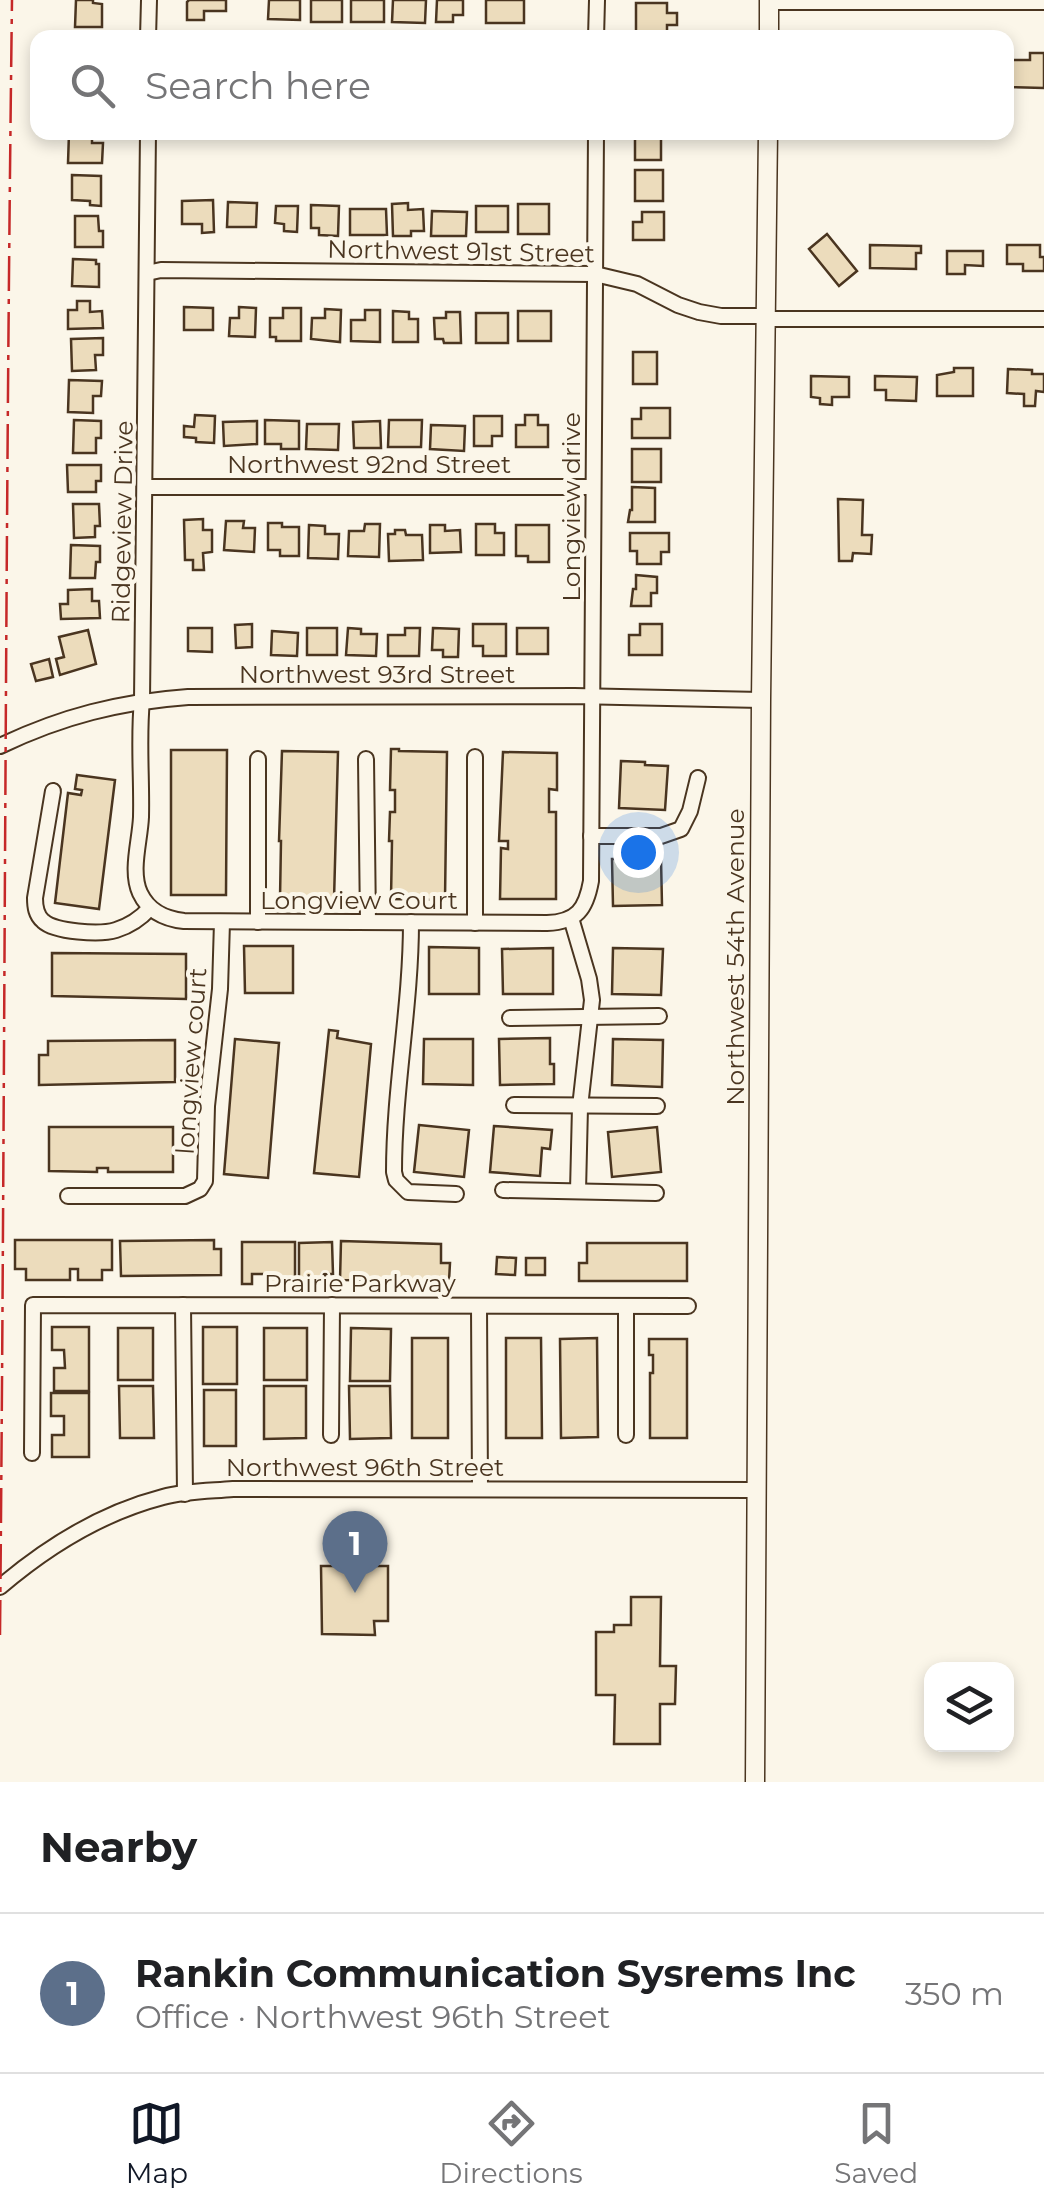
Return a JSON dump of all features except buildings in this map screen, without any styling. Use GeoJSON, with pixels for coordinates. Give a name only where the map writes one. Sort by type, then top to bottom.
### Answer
{"type":"FeatureCollection","features":[{"type":"Feature","properties":{"kind":"street"},"geometry":{"type":"LineString","coordinates":[[148,0],[148,30]]}},
{"type":"Feature","properties":{"kind":"street"},"geometry":{"type":"LineString","coordinates":[[596,0],[596,30]]}},
{"type":"Feature","properties":{"kind":"street"},"geometry":{"type":"LineString","coordinates":[[769,30],[769,1],[1044,2]]}},
{"type":"Feature","properties":{"kind":"street","name":"Ridgeview Drive"},"geometry":{"type":"LineString","coordinates":[[148,140],[141,820],[136,880],[150,908]]}},
{"type":"Feature","properties":{"kind":"street","name":"Longview drive"},"geometry":{"type":"LineString","coordinates":[[571,918],[587,900],[591,881],[596,140]]}},
{"type":"Feature","properties":{"kind":"street","name":"Northwest 54th Avenue"},"geometry":{"type":"LineString","coordinates":[[755,1782],[768,140]]}},
{"type":"Feature","properties":{"kind":"street","name":"Northwest 91st Street"},"geometry":{"type":"LineString","coordinates":[[147,273],[181,270],[595,274],[637,284],[678,305],[721,316],[1044,318]]}},
{"type":"Feature","properties":{"kind":"street","name":"Northwest 92nd Street"},"geometry":{"type":"LineString","coordinates":[[146,487],[593,487]]}},
{"type":"Feature","properties":{"kind":"street","name":"Northwest 93rd Street"},"geometry":{"type":"LineString","coordinates":[[0,746],[62,720],[142,700],[204,696],[762,700]]}},
{"type":"Feature","properties":{"kind":"street","name":"longview court"},"geometry":{"type":"LineString","coordinates":[[475,757],[475,922]]}},
{"type":"Feature","properties":{"kind":"street","name":"longview court"},"geometry":{"type":"LineString","coordinates":[[258,759],[258,922]]}},
{"type":"Feature","properties":{"kind":"street","name":"longview court"},"geometry":{"type":"LineString","coordinates":[[366,759],[368,922]]}},
{"type":"Feature","properties":{"kind":"street"},"geometry":{"type":"LineString","coordinates":[[591,836],[661,836],[681,829],[698,778]]}},
{"type":"Feature","properties":{"kind":"street"},"geometry":{"type":"LineString","coordinates":[[54,791],[34,898],[40,919],[48,925],[98,933],[129,925],[150,908]]}},
{"type":"Feature","properties":{"kind":"street","name":"Longview Court"},"geometry":{"type":"LineString","coordinates":[[150,908],[170,920],[222,922],[559,922],[571,918]]}},
{"type":"Feature","properties":{"kind":"street"},"geometry":{"type":"LineString","coordinates":[[571,918],[592,1000],[580,1106],[578,1192]]}},
{"type":"Feature","properties":{"kind":"street","name":"longview court"},"geometry":{"type":"LineString","coordinates":[[68,1196],[185,1196],[200,1189],[204,1181],[207,1106],[220,989],[222,922]]}},
{"type":"Feature","properties":{"kind":"street","name":"longview court"},"geometry":{"type":"LineString","coordinates":[[410,922],[394,1172],[408,1192],[456,1194]]}},
{"type":"Feature","properties":{"kind":"street"},"geometry":{"type":"LineString","coordinates":[[510,1018],[660,1016]]}},
{"type":"Feature","properties":{"kind":"street"},"geometry":{"type":"LineString","coordinates":[[514,1105],[657,1106]]}},
{"type":"Feature","properties":{"kind":"street"},"geometry":{"type":"LineString","coordinates":[[502,1190],[656,1192]]}},
{"type":"Feature","properties":{"kind":"street","name":"Prairie Parkway"},"geometry":{"type":"LineString","coordinates":[[32,1453],[32,1304],[688,1306]]}},
{"type":"Feature","properties":{"kind":"street"},"geometry":{"type":"LineString","coordinates":[[183,1305],[185,1494]]}},
{"type":"Feature","properties":{"kind":"street"},"geometry":{"type":"LineString","coordinates":[[331,1435],[332,1305]]}},
{"type":"Feature","properties":{"kind":"street"},"geometry":{"type":"LineString","coordinates":[[479,1306],[480,1489]]}},
{"type":"Feature","properties":{"kind":"street"},"geometry":{"type":"LineString","coordinates":[[626,1306],[626,1434]]}},
{"type":"Feature","properties":{"kind":"street","name":"Northwest 96th Street"},"geometry":{"type":"LineString","coordinates":[[0,1587],[33,1559],[90,1523],[162,1497],[185,1494],[232,1489],[756,1490]]}},
{"type":"Feature","properties":{"kind":"power"},"geometry":{"type":"LineString","coordinates":[[0,1635],[12,0]]}},
{"type":"Feature","properties":{"kind":"place","name":"Rankin Communication Sysrems Inc"},"geometry":{"type":"Point","coordinates":[355,1593]}}]}
